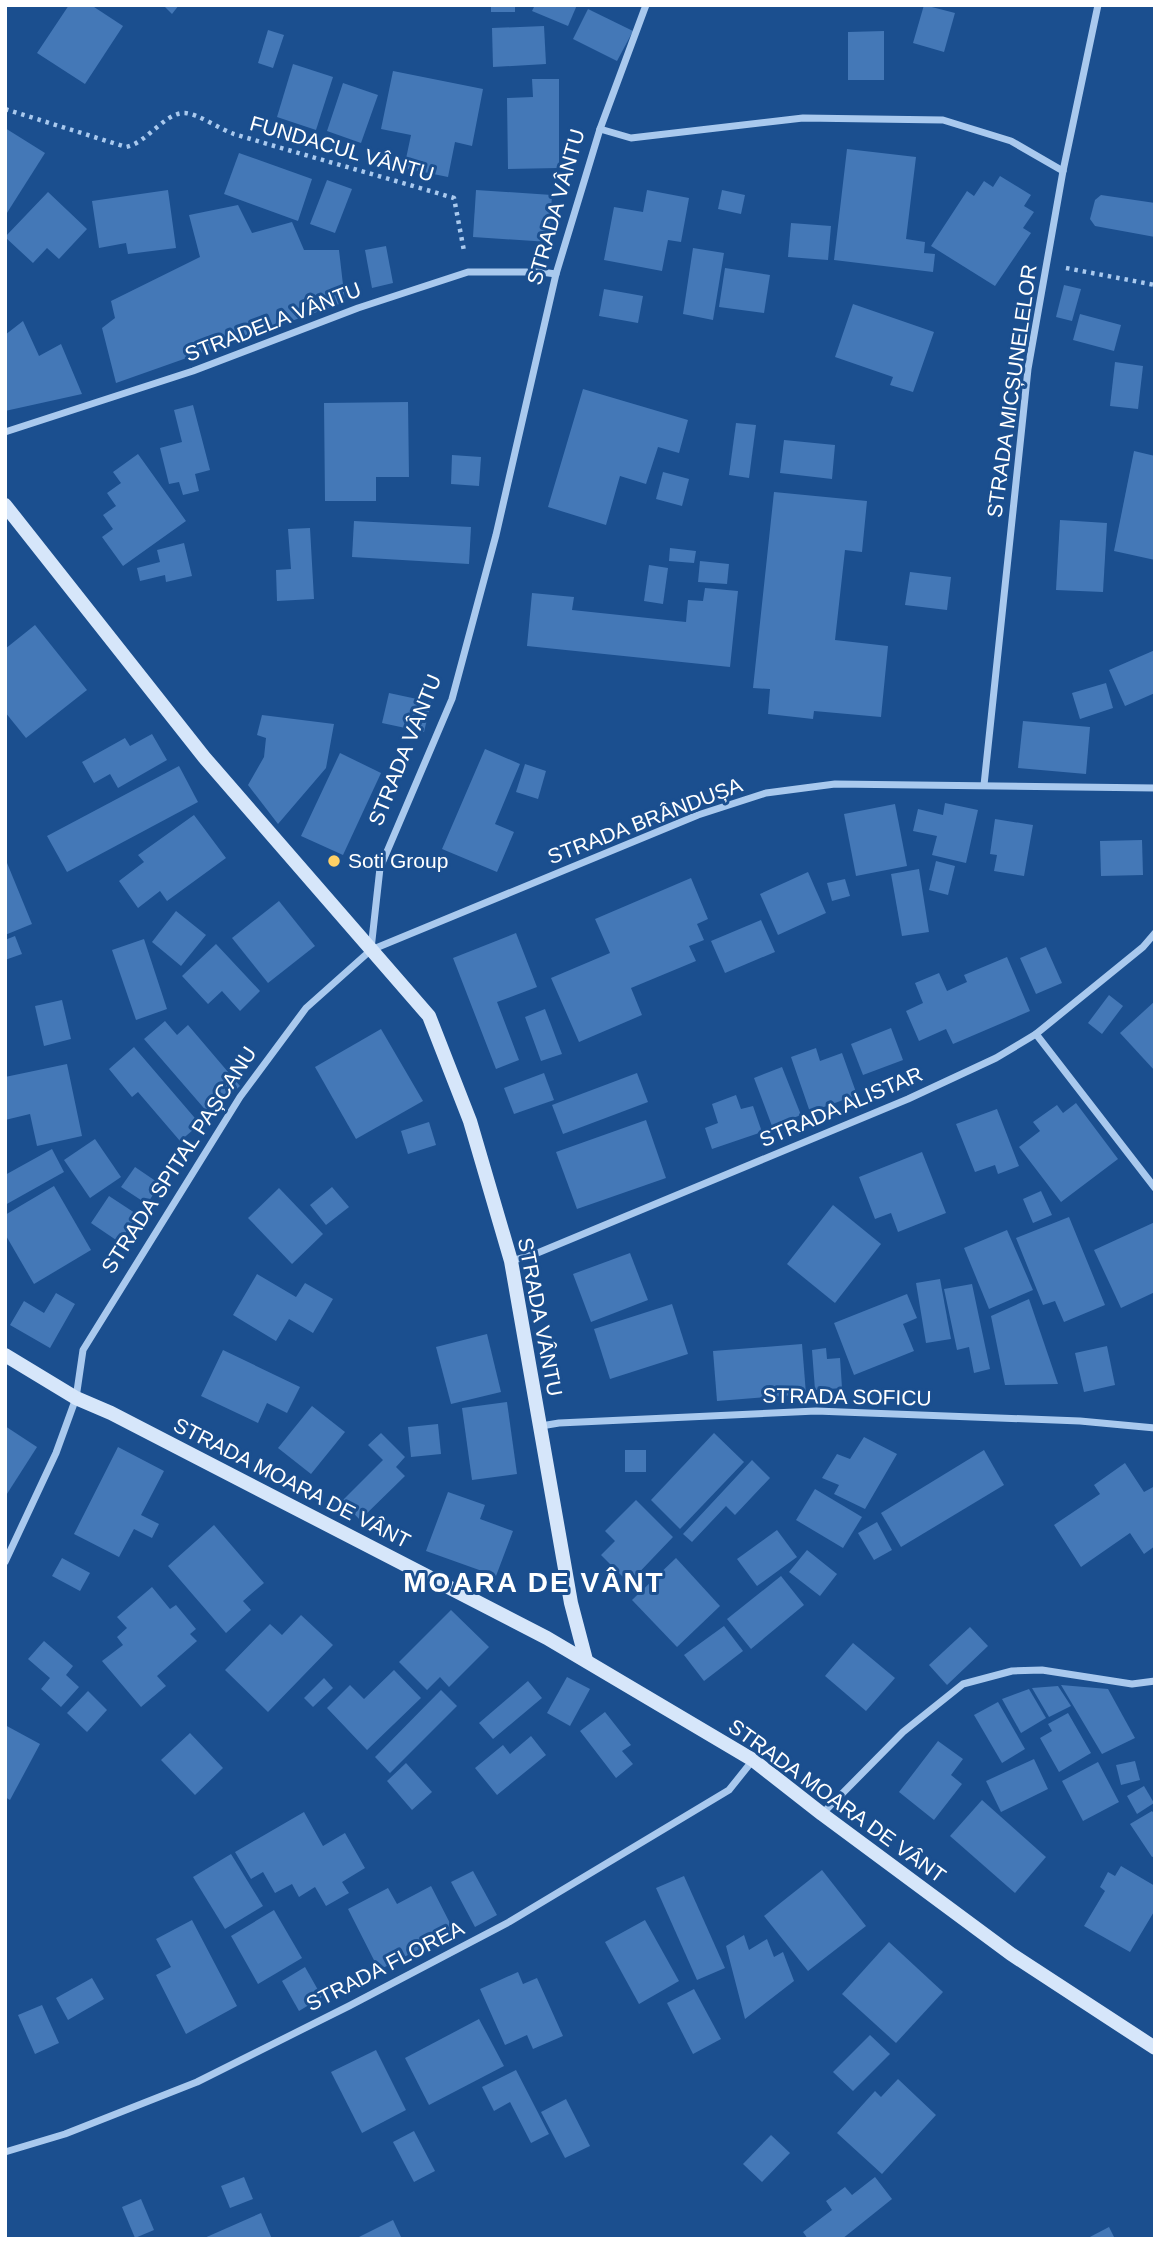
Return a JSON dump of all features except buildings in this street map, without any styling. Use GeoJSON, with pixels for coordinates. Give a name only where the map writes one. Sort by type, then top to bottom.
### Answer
{"type":"FeatureCollection","features":[{"type":"Feature","properties":{"kind":"main road"},"geometry":{"type":"LineString","coordinates":[[5,505],[204,757],[371,950]]}},
{"type":"Feature","properties":{"kind":"main road","name":"STRADA VÂNTU"},"geometry":{"type":"LineString","coordinates":[[371,950],[429,1016],[470,1121],[511,1261],[572,1603],[586,1660]]}},
{"type":"Feature","properties":{"kind":"main road","name":"STRADA MOARA DE VÂNT"},"geometry":{"type":"LineString","coordinates":[[5,1355],[76,1398],[111,1413],[586,1660],[753,1760],[1011,1954],[1155,2048]]}},
{"type":"Feature","properties":{"kind":"street","name":"STRADA VÂNTU"},"geometry":{"type":"LineString","coordinates":[[371,950],[380,868],[452,699],[496,535],[556,274],[600,130],[646,5]]}},
{"type":"Feature","properties":{"kind":"street","name":"STRADA MICȘUNELELOR"},"geometry":{"type":"LineString","coordinates":[[984,785],[1027,369],[1063,172],[1098,5]]}},
{"type":"Feature","properties":{"kind":"street"},"geometry":{"type":"LineString","coordinates":[[600,130],[631,138],[803,118],[943,120],[1011,141],[1063,172]]}},
{"type":"Feature","properties":{"kind":"street","name":"STRADELA VÂNTU"},"geometry":{"type":"LineString","coordinates":[[5,432],[193,372],[358,307],[468,272],[556,274]]}},
{"type":"Feature","properties":{"kind":"street","name":"STRADA BRÂNDUȘA"},"geometry":{"type":"LineString","coordinates":[[371,950],[698,815],[766,793],[835,784],[1155,788]]}},
{"type":"Feature","properties":{"kind":"street","name":"STRADA ALISTAR"},"geometry":{"type":"LineString","coordinates":[[511,1261],[535,1254],[908,1099],[996,1058],[1036,1034],[1143,947],[1155,933]]}},
{"type":"Feature","properties":{"kind":"street","name":"STRADA SPITAL PAȘCANU"},"geometry":{"type":"LineString","coordinates":[[5,1562],[56,1453],[76,1398],[83,1350],[240,1097],[306,1008],[371,950]]}},
{"type":"Feature","properties":{"kind":"street"},"geometry":{"type":"LineString","coordinates":[[1036,1034],[1155,1188]]}},
{"type":"Feature","properties":{"kind":"street","name":"STRADA SOFICU"},"geometry":{"type":"LineString","coordinates":[[540,1426],[816,1411],[1080,1421],[1155,1428]]}},
{"type":"Feature","properties":{"kind":"street"},"geometry":{"type":"LineString","coordinates":[[822,1814],[903,1732],[963,1684],[1012,1671],[1042,1670],[1132,1684],[1155,1681]]}},
{"type":"Feature","properties":{"kind":"street","name":"STRADA FLOREA"},"geometry":{"type":"LineString","coordinates":[[5,2152],[65,2134],[197,2082],[509,1922],[729,1790],[753,1760]]}},
{"type":"Feature","properties":{"kind":"path","name":"FUNDACUL VÂNTU"},"geometry":{"type":"LineString","coordinates":[[5,109],[126,147],[135,145],[174,115],[183,112],[229,132],[454,198],[468,272]]}},
{"type":"Feature","properties":{"kind":"path"},"geometry":{"type":"LineString","coordinates":[[1046,263],[1155,285]]}},
{"type":"Feature","properties":{"kind":"place","name":"Soti Group"},"geometry":{"type":"Point","coordinates":[334,861]}},
{"type":"Feature","properties":{"kind":"district","name":"MOARA DE VÂNT"},"geometry":{"type":"Point","coordinates":[534,1582]}}]}
